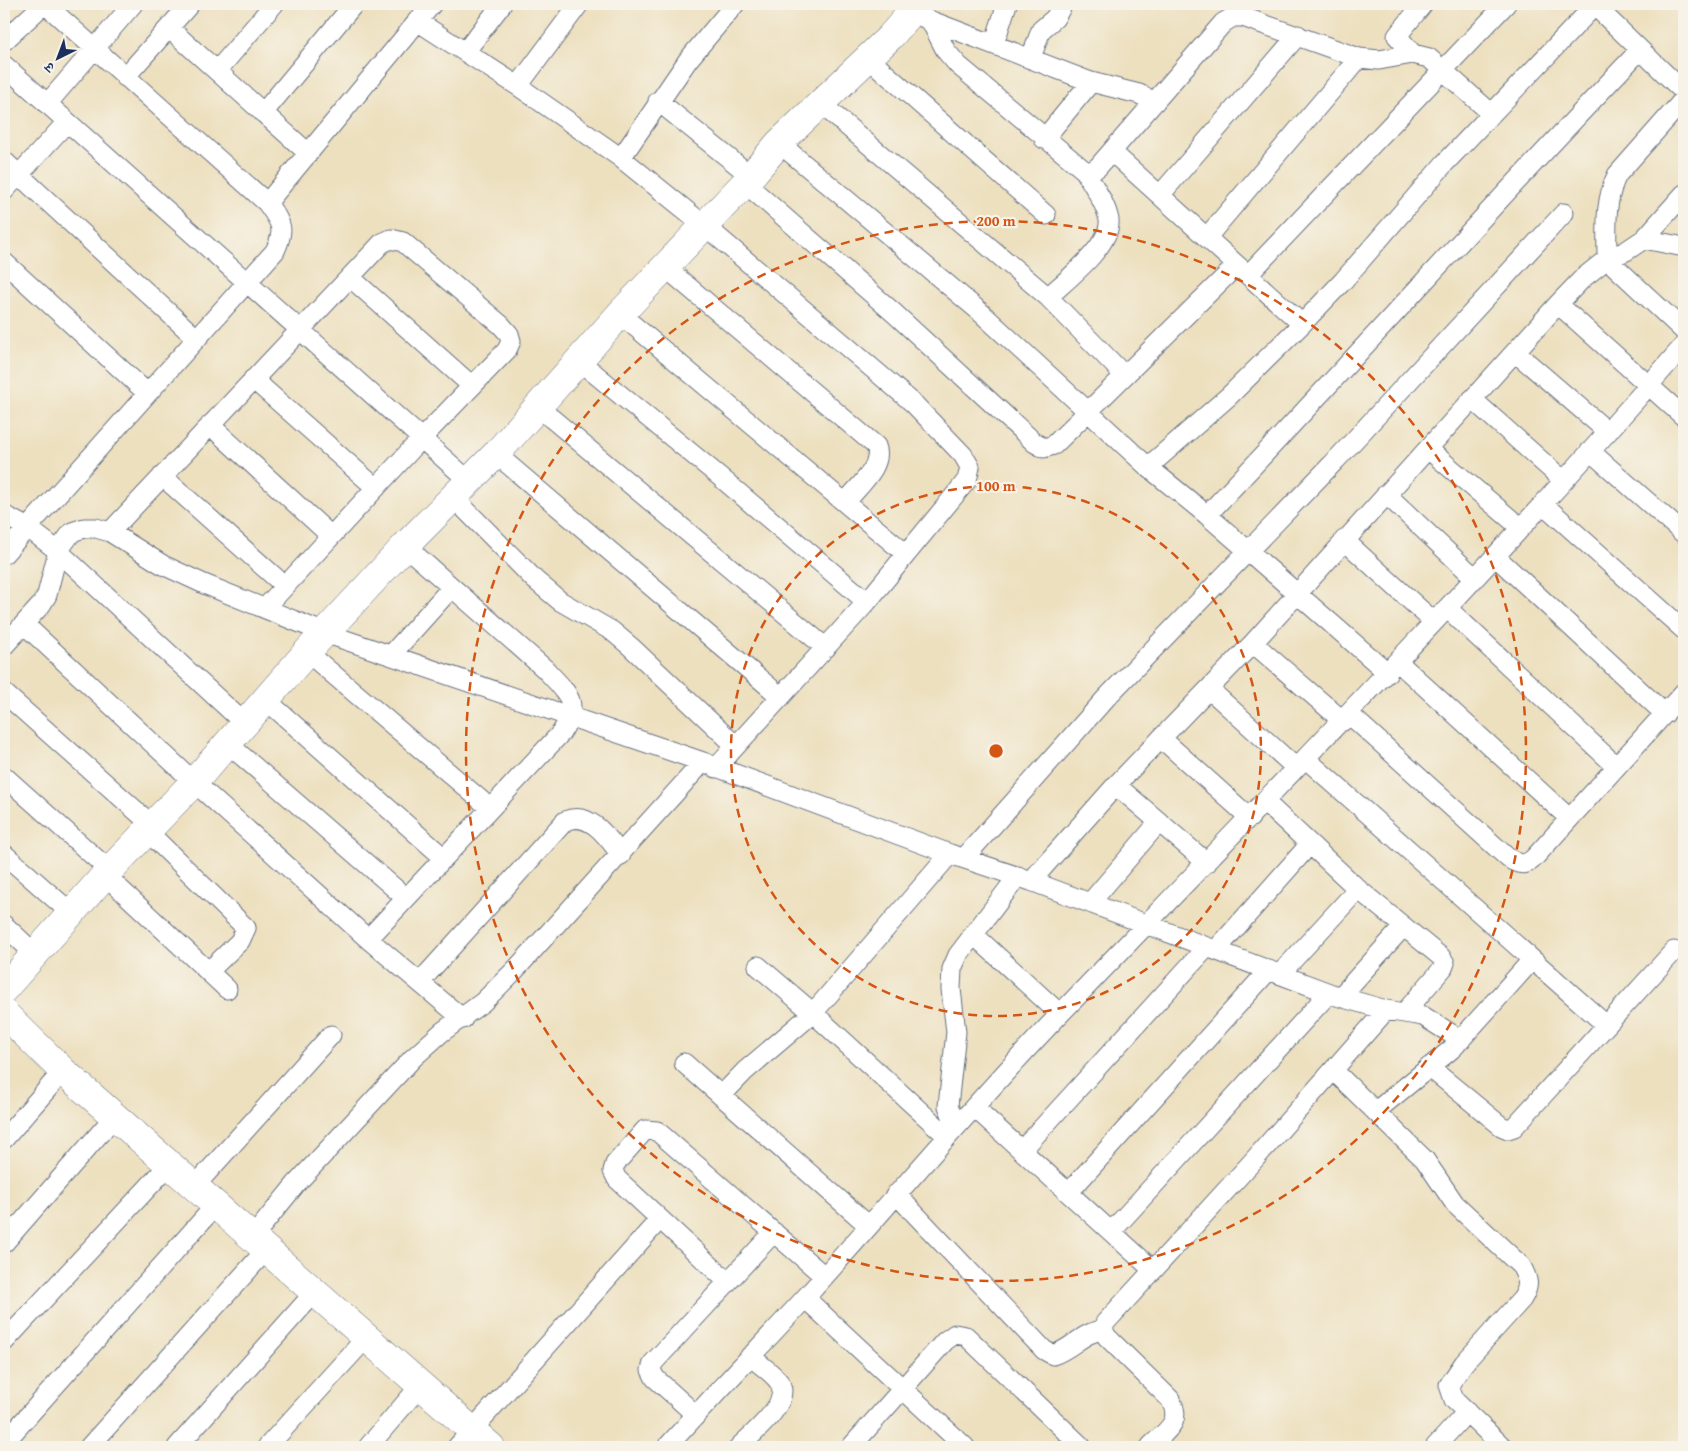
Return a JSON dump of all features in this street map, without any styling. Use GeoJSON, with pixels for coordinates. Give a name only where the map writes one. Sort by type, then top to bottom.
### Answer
{"type":"FeatureCollection","features":[{"type":"Feature","properties":{"kind":"street"},"geometry":{"type":"LineString","coordinates":[[4,41],[45,4],[267,203],[281,222],[282,236],[275,251],[245,282],[4,554]]}},
{"type":"Feature","properties":{"kind":"street"},"geometry":{"type":"LineString","coordinates":[[47,104],[133,4]]}},
{"type":"Feature","properties":{"kind":"street"},"geometry":{"type":"LineString","coordinates":[[125,77],[190,4]]}},
{"type":"Feature","properties":{"kind":"street"},"geometry":{"type":"LineString","coordinates":[[217,72],[274,4]]}},
{"type":"Feature","properties":{"kind":"street"},"geometry":{"type":"LineString","coordinates":[[263,113],[354,4]]}},
{"type":"Feature","properties":{"kind":"street"},"geometry":{"type":"LineString","coordinates":[[267,203],[432,4]]}},
{"type":"Feature","properties":{"kind":"street"},"geometry":{"type":"LineString","coordinates":[[465,52],[502,4]]}},
{"type":"Feature","properties":{"kind":"street"},"geometry":{"type":"LineString","coordinates":[[518,86],[579,4]]}},
{"type":"Feature","properties":{"kind":"street"},"geometry":{"type":"LineString","coordinates":[[621,158],[688,60],[735,4]]}},
{"type":"Feature","properties":{"kind":"street"},"geometry":{"type":"LineString","coordinates":[[994,44],[1007,4]]}},
{"type":"Feature","properties":{"kind":"street"},"geometry":{"type":"LineString","coordinates":[[1031,58],[1041,30],[1055,18],[1063,4]]}},
{"type":"Feature","properties":{"kind":"street"},"geometry":{"type":"LineString","coordinates":[[1413,54],[1397,36],[1399,31],[1423,4]]}},
{"type":"Feature","properties":{"kind":"street"},"geometry":{"type":"LineString","coordinates":[[658,102],[748,179],[1035,443],[1044,448],[1054,444],[1124,375],[1242,270],[1444,69],[1506,4]]}},
{"type":"Feature","properties":{"kind":"street"},"geometry":{"type":"LineString","coordinates":[[1148,467],[1229,396],[1302,324],[1491,113],[1595,5],[1684,92]]}},
{"type":"Feature","properties":{"kind":"street"},"geometry":{"type":"LineString","coordinates":[[919,13],[1091,82],[1139,94],[1155,102]]}},
{"type":"Feature","properties":{"kind":"street"},"geometry":{"type":"LineString","coordinates":[[4,989],[70,912],[194,782],[307,652],[405,546],[496,454],[578,360],[748,179],[779,143],[868,58],[919,13]]}},
{"type":"Feature","properties":{"kind":"street"},"geometry":{"type":"LineString","coordinates":[[919,13],[958,65],[1085,172],[1105,208],[1109,222],[1107,234],[1098,248],[1048,297]]}},
{"type":"Feature","properties":{"kind":"street"},"geometry":{"type":"LineString","coordinates":[[1085,172],[1092,171],[1098,167],[1223,24],[1233,17],[1243,16],[1359,58],[1379,60],[1413,54],[1429,58],[1444,69],[1491,113]]}},
{"type":"Feature","properties":{"kind":"street"},"geometry":{"type":"LineString","coordinates":[[89,1447],[259,1244],[302,1177],[413,1058],[442,1032],[463,1018],[516,969],[621,855],[710,765],[736,746],[867,602],[967,480],[970,467],[964,455],[913,403],[704,225],[621,158],[518,86],[417,21]]}},
{"type":"Feature","properties":{"kind":"street"},"geometry":{"type":"LineString","coordinates":[[169,28],[308,153]]}},
{"type":"Feature","properties":{"kind":"street"},"geometry":{"type":"LineString","coordinates":[[1161,194],[1298,35]]}},
{"type":"Feature","properties":{"kind":"street"},"geometry":{"type":"LineString","coordinates":[[1207,515],[1324,392],[1501,196],[1640,50]]}},
{"type":"Feature","properties":{"kind":"street"},"geometry":{"type":"LineString","coordinates":[[868,58],[1046,215]]}},
{"type":"Feature","properties":{"kind":"street"},"geometry":{"type":"LineString","coordinates":[[1207,237],[1359,58]]}},
{"type":"Feature","properties":{"kind":"street"},"geometry":{"type":"LineString","coordinates":[[4,66],[421,439],[535,580],[560,601],[612,631],[736,746]]}},
{"type":"Feature","properties":{"kind":"street"},"geometry":{"type":"LineString","coordinates":[[1044,139],[1091,82]]}},
{"type":"Feature","properties":{"kind":"street"},"geometry":{"type":"LineString","coordinates":[[1684,99],[1617,175],[1610,189],[1607,260],[1684,332]]}},
{"type":"Feature","properties":{"kind":"street"},"geometry":{"type":"LineString","coordinates":[[820,103],[1048,297],[1124,375]]}},
{"type":"Feature","properties":{"kind":"street"},"geometry":{"type":"LineString","coordinates":[[4,191],[66,122]]}},
{"type":"Feature","properties":{"kind":"street"},"geometry":{"type":"LineString","coordinates":[[779,143],[978,310],[1148,467],[1298,593],[1393,667],[1569,818]]}},
{"type":"Feature","properties":{"kind":"street"},"geometry":{"type":"LineString","coordinates":[[1112,152],[1161,194],[1302,324]]}},
{"type":"Feature","properties":{"kind":"street"},"geometry":{"type":"LineString","coordinates":[[4,161],[196,338]]}},
{"type":"Feature","properties":{"kind":"street"},"geometry":{"type":"LineString","coordinates":[[951,1131],[948,1106],[956,1032],[951,988],[952,969],[958,955],[973,934],[1253,643],[1558,304],[1583,278],[1607,260],[1626,251],[1644,239],[1684,194]]}},
{"type":"Feature","properties":{"kind":"street"},"geometry":{"type":"LineString","coordinates":[[721,1096],[744,1071],[813,1013],[957,856],[1106,698],[1336,460],[1564,214]]}},
{"type":"Feature","properties":{"kind":"street"},"geometry":{"type":"LineString","coordinates":[[110,532],[382,243],[391,239],[403,242],[502,325],[509,334],[511,341],[507,350],[421,439],[265,608]]}},
{"type":"Feature","properties":{"kind":"street"},"geometry":{"type":"LineString","coordinates":[[1644,239],[1684,247]]}},
{"type":"Feature","properties":{"kind":"street"},"geometry":{"type":"LineString","coordinates":[[4,262],[147,393]]}},
{"type":"Feature","properties":{"kind":"street"},"geometry":{"type":"LineString","coordinates":[[664,267],[876,446],[879,454],[878,462],[846,502]]}},
{"type":"Feature","properties":{"kind":"street"},"geometry":{"type":"LineString","coordinates":[[351,278],[472,386]]}},
{"type":"Feature","properties":{"kind":"street"},"geometry":{"type":"LineString","coordinates":[[1558,304],[1684,417]]}},
{"type":"Feature","properties":{"kind":"street"},"geometry":{"type":"LineString","coordinates":[[620,314],[906,554]]}},
{"type":"Feature","properties":{"kind":"street"},"geometry":{"type":"LineString","coordinates":[[667,1447],[805,1298],[951,1131],[1060,1014],[1346,718],[1564,481],[1684,345]]}},
{"type":"Feature","properties":{"kind":"street"},"geometry":{"type":"LineString","coordinates":[[1515,352],[1608,432]]}},
{"type":"Feature","properties":{"kind":"street"},"geometry":{"type":"LineString","coordinates":[[578,360],[867,602]]}},
{"type":"Feature","properties":{"kind":"street"},"geometry":{"type":"LineString","coordinates":[[253,379],[376,488]]}},
{"type":"Feature","properties":{"kind":"street"},"geometry":{"type":"LineString","coordinates":[[1472,400],[1564,481]]}},
{"type":"Feature","properties":{"kind":"street"},"geometry":{"type":"LineString","coordinates":[[538,406],[826,648]]}},
{"type":"Feature","properties":{"kind":"street"},"geometry":{"type":"LineString","coordinates":[[210,425],[331,536]]}},
{"type":"Feature","properties":{"kind":"street"},"geometry":{"type":"LineString","coordinates":[[1428,449],[1521,528]]}},
{"type":"Feature","properties":{"kind":"street"},"geometry":{"type":"LineString","coordinates":[[1590,451],[1684,534]]}},
{"type":"Feature","properties":{"kind":"street"},"geometry":{"type":"LineString","coordinates":[[496,454],[780,696]]}},
{"type":"Feature","properties":{"kind":"street"},"geometry":{"type":"LineString","coordinates":[[162,476],[285,586]]}},
{"type":"Feature","properties":{"kind":"street"},"geometry":{"type":"LineString","coordinates":[[1386,494],[1475,578]]}},
{"type":"Feature","properties":{"kind":"street"},"geometry":{"type":"LineString","coordinates":[[1543,504],[1684,630]]}},
{"type":"Feature","properties":{"kind":"street"},"geometry":{"type":"LineString","coordinates":[[4,515],[28,528],[58,551],[235,733],[406,898]]}},
{"type":"Feature","properties":{"kind":"street"},"geometry":{"type":"LineString","coordinates":[[4,646],[47,595],[58,551],[72,532],[84,528],[110,532],[163,565],[204,584],[325,633],[710,765],[957,856],[1025,879],[1335,995],[1386,1010],[1423,1016],[1461,1040]]}},
{"type":"Feature","properties":{"kind":"street"},"geometry":{"type":"LineString","coordinates":[[1344,540],[1434,622]]}},
{"type":"Feature","properties":{"kind":"street"},"geometry":{"type":"LineString","coordinates":[[368,939],[561,733],[571,717],[572,706],[566,691],[545,669],[405,546]]}},
{"type":"Feature","properties":{"kind":"street"},"geometry":{"type":"LineString","coordinates":[[1495,556],[1665,714]]}},
{"type":"Feature","properties":{"kind":"street"},"geometry":{"type":"LineString","coordinates":[[391,655],[452,587]]}},
{"type":"Feature","properties":{"kind":"street"},"geometry":{"type":"LineString","coordinates":[[1447,608],[1616,766]]}},
{"type":"Feature","properties":{"kind":"street"},"geometry":{"type":"LineString","coordinates":[[24,624],[194,782],[368,939],[463,1018]]}},
{"type":"Feature","properties":{"kind":"street"},"geometry":{"type":"LineString","coordinates":[[1253,643],[1346,718],[1515,862],[1522,865],[1528,863],[1684,692]]}},
{"type":"Feature","properties":{"kind":"street"},"geometry":{"type":"LineString","coordinates":[[307,652],[490,808]]}},
{"type":"Feature","properties":{"kind":"street"},"geometry":{"type":"LineString","coordinates":[[1209,689],[1301,763],[1605,1024]]}},
{"type":"Feature","properties":{"kind":"street"},"geometry":{"type":"LineString","coordinates":[[4,693],[149,828],[242,922],[246,928],[240,941],[208,972]]}},
{"type":"Feature","properties":{"kind":"street"},"geometry":{"type":"LineString","coordinates":[[265,699],[444,858]]}},
{"type":"Feature","properties":{"kind":"street"},"geometry":{"type":"LineString","coordinates":[[1161,738],[1250,818]]}},
{"type":"Feature","properties":{"kind":"street"},"geometry":{"type":"LineString","coordinates":[[4,776],[107,872],[227,989]]}},
{"type":"Feature","properties":{"kind":"street"},"geometry":{"type":"LineString","coordinates":[[1116,785],[1207,863]]}},
{"type":"Feature","properties":{"kind":"street"},"geometry":{"type":"LineString","coordinates":[[1264,802],[1358,889],[1441,957],[1445,963],[1444,968],[1406,1012]]}},
{"type":"Feature","properties":{"kind":"street"},"geometry":{"type":"LineString","coordinates":[[420,982],[566,821],[582,818],[592,824],[606,835],[621,855]]}},
{"type":"Feature","properties":{"kind":"street"},"geometry":{"type":"LineString","coordinates":[[1090,903],[1159,822]]}},
{"type":"Feature","properties":{"kind":"street"},"geometry":{"type":"LineString","coordinates":[[1022,1150],[1310,844]]}},
{"type":"Feature","properties":{"kind":"street"},"geometry":{"type":"LineString","coordinates":[[4,854],[70,912]]}},
{"type":"Feature","properties":{"kind":"street"},"geometry":{"type":"LineString","coordinates":[[1069,1192],[1275,972],[1358,889]]}},
{"type":"Feature","properties":{"kind":"street"},"geometry":{"type":"LineString","coordinates":[[4,925],[34,953]]}},
{"type":"Feature","properties":{"kind":"street"},"geometry":{"type":"LineString","coordinates":[[1111,1232],[1335,995],[1403,927]]}},
{"type":"Feature","properties":{"kind":"street"},"geometry":{"type":"LineString","coordinates":[[973,934],[1060,1014]]}},
{"type":"Feature","properties":{"kind":"street"},"geometry":{"type":"LineString","coordinates":[[1428,1067],[1501,1126],[1508,1129],[1514,1127],[1605,1024],[1674,951]]}},
{"type":"Feature","properties":{"kind":"street"},"geometry":{"type":"LineString","coordinates":[[1376,1111],[1461,1040],[1532,960]]}},
{"type":"Feature","properties":{"kind":"street"},"geometry":{"type":"LineString","coordinates":[[758,966],[951,1131]]}},
{"type":"Feature","properties":{"kind":"street"},"geometry":{"type":"LineString","coordinates":[[1103,1330],[1106,1322],[1334,1071],[1386,1010]]}},
{"type":"Feature","properties":{"kind":"street"},"geometry":{"type":"LineString","coordinates":[[4,1013],[63,1071],[420,1386],[473,1442],[660,1219]]}},
{"type":"Feature","properties":{"kind":"street"},"geometry":{"type":"LineString","coordinates":[[194,1187],[331,1035]]}},
{"type":"Feature","properties":{"kind":"street"},"geometry":{"type":"LineString","coordinates":[[684,1063],[868,1225]]}},
{"type":"Feature","properties":{"kind":"street"},"geometry":{"type":"LineString","coordinates":[[4,1139],[63,1071]]}},
{"type":"Feature","properties":{"kind":"street"},"geometry":{"type":"LineString","coordinates":[[1334,1071],[1425,1160],[1455,1204],[1521,1266],[1528,1278],[1528,1288],[1522,1299],[1453,1376],[1449,1385],[1450,1392],[1467,1412],[1503,1447]]}},
{"type":"Feature","properties":{"kind":"street"},"geometry":{"type":"LineString","coordinates":[[974,1107],[1153,1270]]}},
{"type":"Feature","properties":{"kind":"street"},"geometry":{"type":"LineString","coordinates":[[4,1243],[115,1116]]}},
{"type":"Feature","properties":{"kind":"street"},"geometry":{"type":"LineString","coordinates":[[727,1281],[617,1179],[613,1171],[615,1164],[638,1136],[650,1129],[657,1131],[824,1276]]}},
{"type":"Feature","properties":{"kind":"street"},"geometry":{"type":"LineString","coordinates":[[4,1342],[169,1165]]}},
{"type":"Feature","properties":{"kind":"street"},"geometry":{"type":"LineString","coordinates":[[896,1194],[1044,1350],[1053,1354],[1061,1352],[1087,1334],[1103,1330]]}},
{"type":"Feature","properties":{"kind":"street"},"geometry":{"type":"LineString","coordinates":[[4,1443],[215,1206]]}},
{"type":"Feature","properties":{"kind":"street"},"geometry":{"type":"LineString","coordinates":[[696,1414],[656,1378],[651,1370],[658,1356],[774,1232]]}},
{"type":"Feature","properties":{"kind":"street"},"geometry":{"type":"LineString","coordinates":[[177,1447],[314,1293]]}},
{"type":"Feature","properties":{"kind":"street"},"geometry":{"type":"LineString","coordinates":[[805,1298],[965,1447]]}},
{"type":"Feature","properties":{"kind":"street"},"geometry":{"type":"LineString","coordinates":[[1103,1330],[1107,1337],[1176,1408],[1177,1416],[1173,1424],[1150,1447]]}},
{"type":"Feature","properties":{"kind":"street"},"geometry":{"type":"LineString","coordinates":[[851,1447],[945,1340],[955,1334],[966,1336],[1082,1447]]}},
{"type":"Feature","properties":{"kind":"street"},"geometry":{"type":"LineString","coordinates":[[267,1447],[366,1338]]}},
{"type":"Feature","properties":{"kind":"street"},"geometry":{"type":"LineString","coordinates":[[739,1447],[777,1408],[782,1400],[784,1390],[779,1382],[750,1356]]}},
{"type":"Feature","properties":{"kind":"street"},"geometry":{"type":"LineString","coordinates":[[368,1447],[420,1386]]}},
{"type":"Feature","properties":{"kind":"street"},"geometry":{"type":"LineString","coordinates":[[1435,1447],[1467,1412]]}}]}
